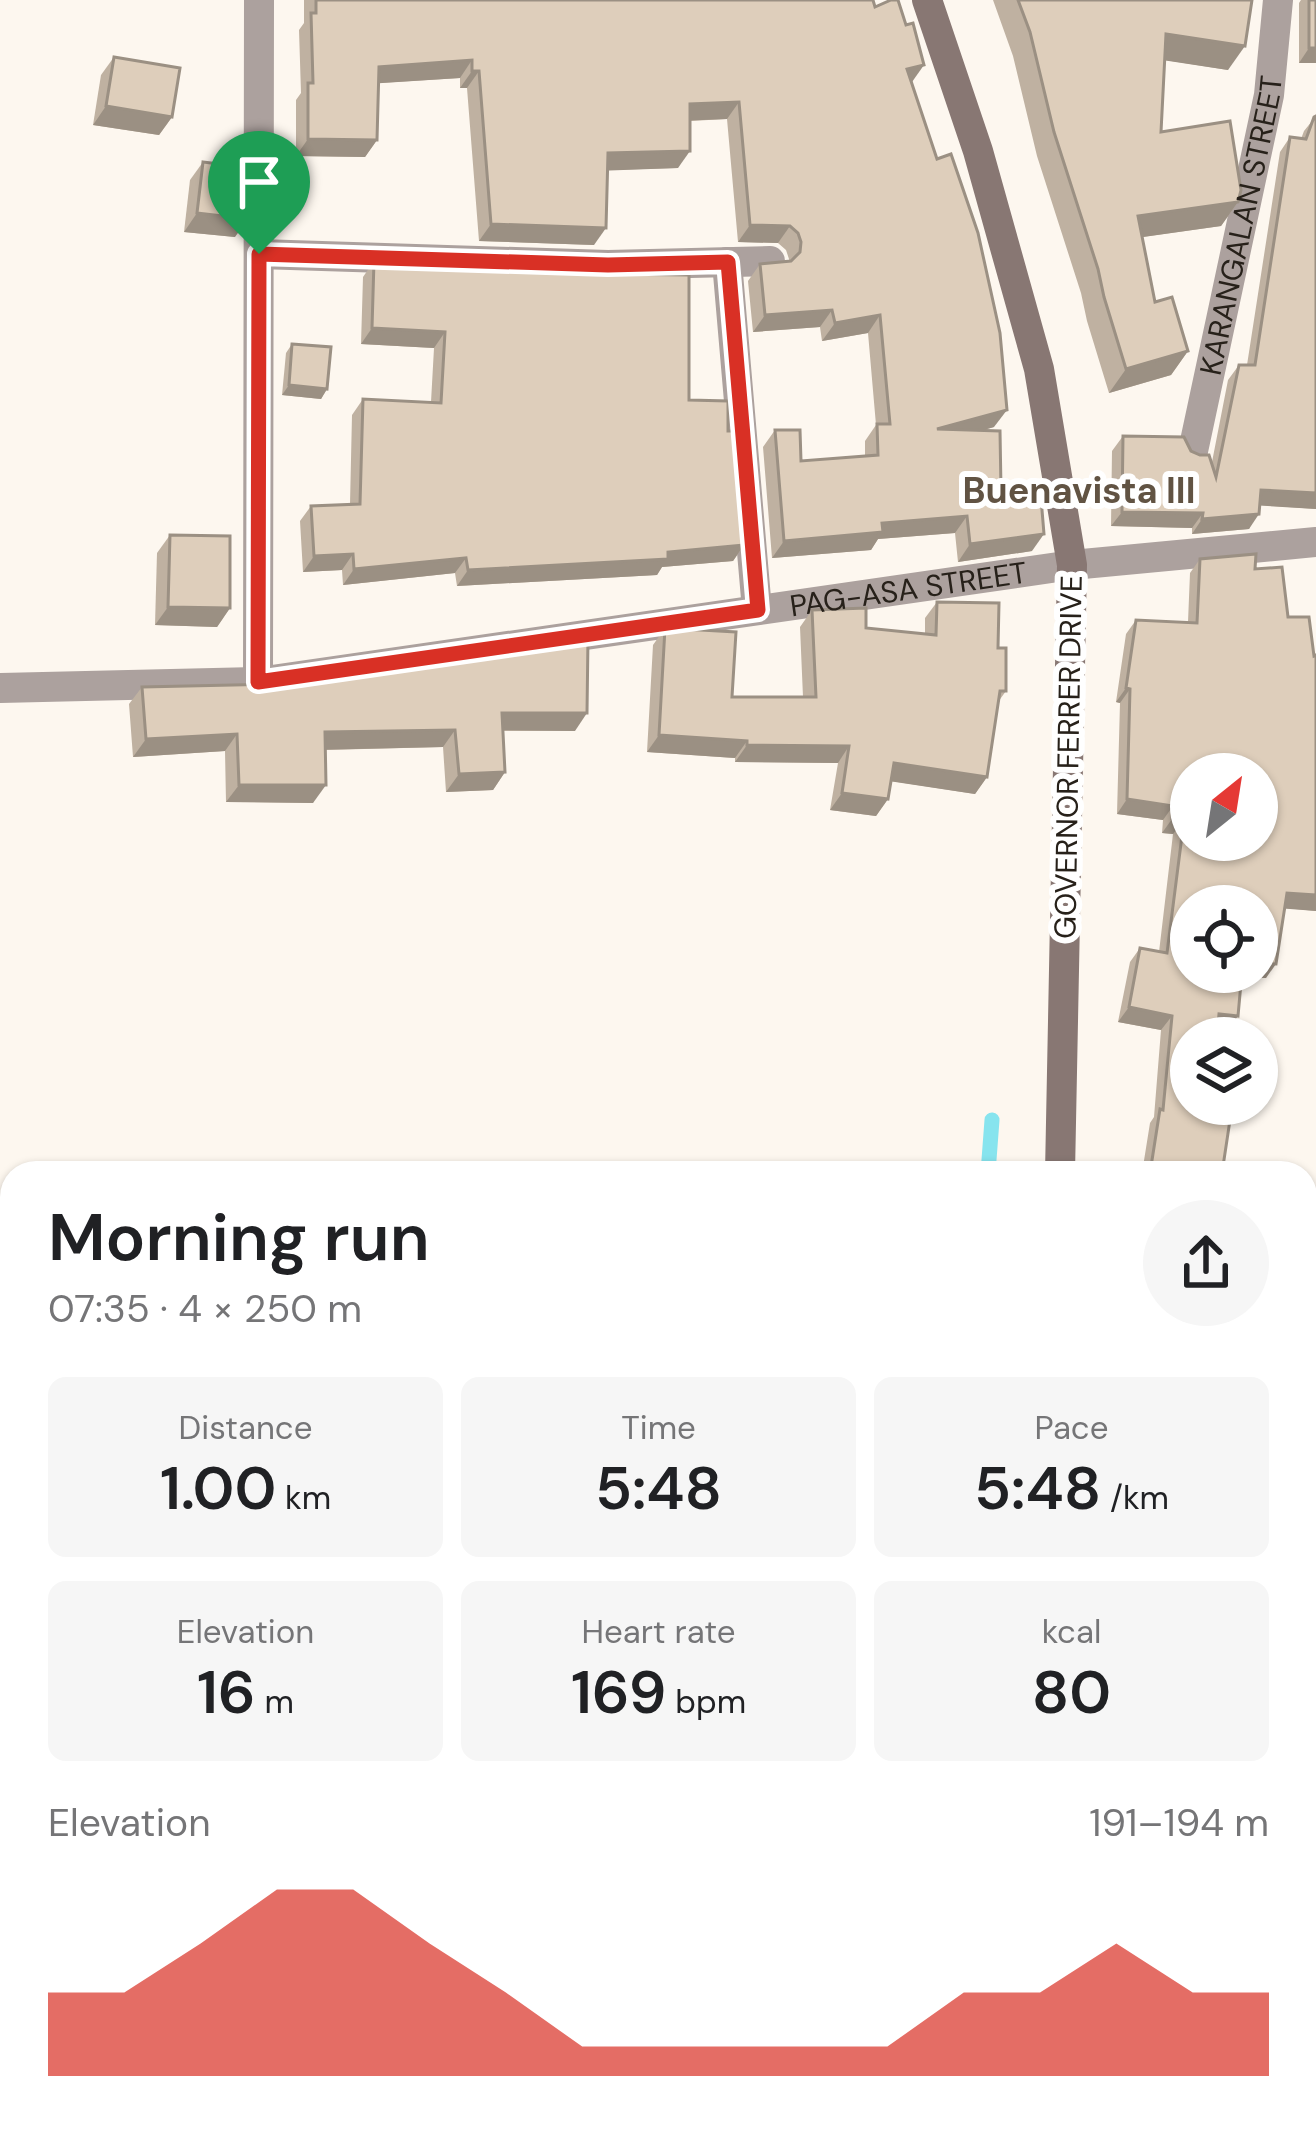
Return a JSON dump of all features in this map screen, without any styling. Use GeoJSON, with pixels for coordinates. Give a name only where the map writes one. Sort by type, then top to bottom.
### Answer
{"type":"FeatureCollection","features":[{"type":"Feature","properties":{"kind":"main road","name":"GOVERNOR FERRER DRIVE"},"geometry":{"type":"LineString","coordinates":[[927,0],[978,152],[1040,369],[1072,565],[1060,1161]]}},
{"type":"Feature","properties":{"kind":"street"},"geometry":{"type":"LineString","coordinates":[[258,682],[259,0]]}},
{"type":"Feature","properties":{"kind":"street","name":"KARANGALAN STREET"},"geometry":{"type":"LineString","coordinates":[[1193,452],[1269,95],[1278,0]]}},
{"type":"Feature","properties":{"kind":"street"},"geometry":{"type":"LineString","coordinates":[[259,254],[608,265],[770,261]]}},
{"type":"Feature","properties":{"kind":"street"},"geometry":{"type":"LineString","coordinates":[[728,262],[758,610]]}},
{"type":"Feature","properties":{"kind":"street","name":"PAG-ASA STREET"},"geometry":{"type":"LineString","coordinates":[[0,688],[258,682],[1072,565],[1186,543],[1316,542]]}},
{"type":"Feature","properties":{"kind":"building"},"geometry":{"type":"Polygon","coordinates":[[[316,0],[873,0],[875,7],[898,0],[906,25],[913,23],[924,65],[907,69],[937,159],[951,154],[978,233],[1000,333],[1007,410],[937,429],[1000,431],[1001,489],[1040,486],[1044,534],[970,544],[967,516],[882,523],[883,532],[784,541],[775,430],[800,430],[801,461],[878,455],[877,424],[890,424],[880,315],[835,323],[832,310],[765,315],[760,264],[791,261],[800,252],[801,242],[790,226],[750,225],[739,102],[690,104],[690,151],[608,153],[606,228],[491,224],[479,71],[472,71],[472,60],[379,67],[377,140],[308,139],[308,83],[313,83],[311,13],[316,13],[316,0]]]}},
{"type":"Feature","properties":{"kind":"building"},"geometry":{"type":"Polygon","coordinates":[[[1018,0],[1252,0],[1245,46],[1166,34],[1161,132],[1230,121],[1241,190],[1238,202],[1138,216],[1155,302],[1172,297],[1188,351],[1126,369],[1018,0]]]}},
{"type":"Feature","properties":{"kind":"building"},"geometry":{"type":"Polygon","coordinates":[[[1309,0],[1316,0],[1316,48],[1309,48],[1309,0]]]}},
{"type":"Feature","properties":{"kind":"building"},"geometry":{"type":"Polygon","coordinates":[[[114,57],[180,68],[172,117],[106,106],[114,57]]]}},
{"type":"Feature","properties":{"kind":"building"},"geometry":{"type":"Polygon","coordinates":[[[1316,116],[1316,493],[1261,490],[1259,514],[1202,519],[1203,513],[1122,512],[1123,436],[1184,437],[1191,451],[1209,455],[1216,477],[1239,365],[1255,365],[1290,137],[1306,139],[1316,116]]]}},
{"type":"Feature","properties":{"kind":"building"},"geometry":{"type":"Polygon","coordinates":[[[203,162],[252,168],[248,219],[197,213],[203,162]]]}},
{"type":"Feature","properties":{"kind":"building"},"geometry":{"type":"Polygon","coordinates":[[[374,261],[689,275],[689,400],[728,401],[744,545],[668,552],[668,559],[468,570],[466,558],[354,569],[353,554],[314,556],[311,506],[360,504],[363,399],[441,403],[445,332],[372,328],[374,261]]]}},
{"type":"Feature","properties":{"kind":"building"},"geometry":{"type":"Polygon","coordinates":[[[292,344],[331,347],[327,389],[289,385],[292,344]]]}},
{"type":"Feature","properties":{"kind":"building"},"geometry":{"type":"Polygon","coordinates":[[[170,535],[230,536],[230,608],[168,607],[170,535]]]}},
{"type":"Feature","properties":{"kind":"building"},"geometry":{"type":"Polygon","coordinates":[[[1256,554],[1255,569],[1282,567],[1288,617],[1309,617],[1316,655],[1316,895],[1287,893],[1278,951],[1278,885],[1176,885],[1179,861],[1278,861],[1278,753],[1170,753],[1170,806],[1127,799],[1130,689],[1126,688],[1136,620],[1197,623],[1200,559],[1256,554]]]}},
{"type":"Feature","properties":{"kind":"building"},"geometry":{"type":"Polygon","coordinates":[[[937,602],[999,603],[998,648],[1006,648],[1006,691],[1000,691],[987,777],[894,763],[888,799],[842,793],[849,746],[747,745],[747,741],[659,735],[665,628],[736,632],[732,697],[816,697],[812,610],[866,608],[866,628],[936,635],[937,602]]]}},
{"type":"Feature","properties":{"kind":"building"},"geometry":{"type":"Polygon","coordinates":[[[588,638],[587,713],[502,713],[505,772],[459,774],[455,730],[325,732],[326,785],[239,785],[237,734],[146,739],[142,687],[273,684],[479,660],[479,654],[588,638]]]}},
{"type":"Feature","properties":{"kind":"building"},"geometry":{"type":"Polygon","coordinates":[[[1170,930],[1170,993],[1240,993],[1238,1016],[1172,1017],[1129,1007],[1140,948],[1167,953],[1170,930]]]}},
{"type":"Feature","properties":{"kind":"building"},"geometry":{"type":"Polygon","coordinates":[[[1170,1037],[1170,1125],[1229,1125],[1224,1161],[1152,1161],[1163,1110],[1170,1037]]]}},
{"type":"Feature","properties":{"kind":"waterway"},"geometry":{"type":"LineString","coordinates":[[989,1161],[992,1120]]}},
{"type":"Feature","properties":{"kind":"district","name":"Buenavista III"},"geometry":{"type":"Point","coordinates":[1079,490]}},
{"type":"Feature","properties":{"kind":"route"},"geometry":{"type":"LineString","coordinates":[[259,254],[608,265],[728,262],[758,610],[258,682],[259,254]]}}]}
